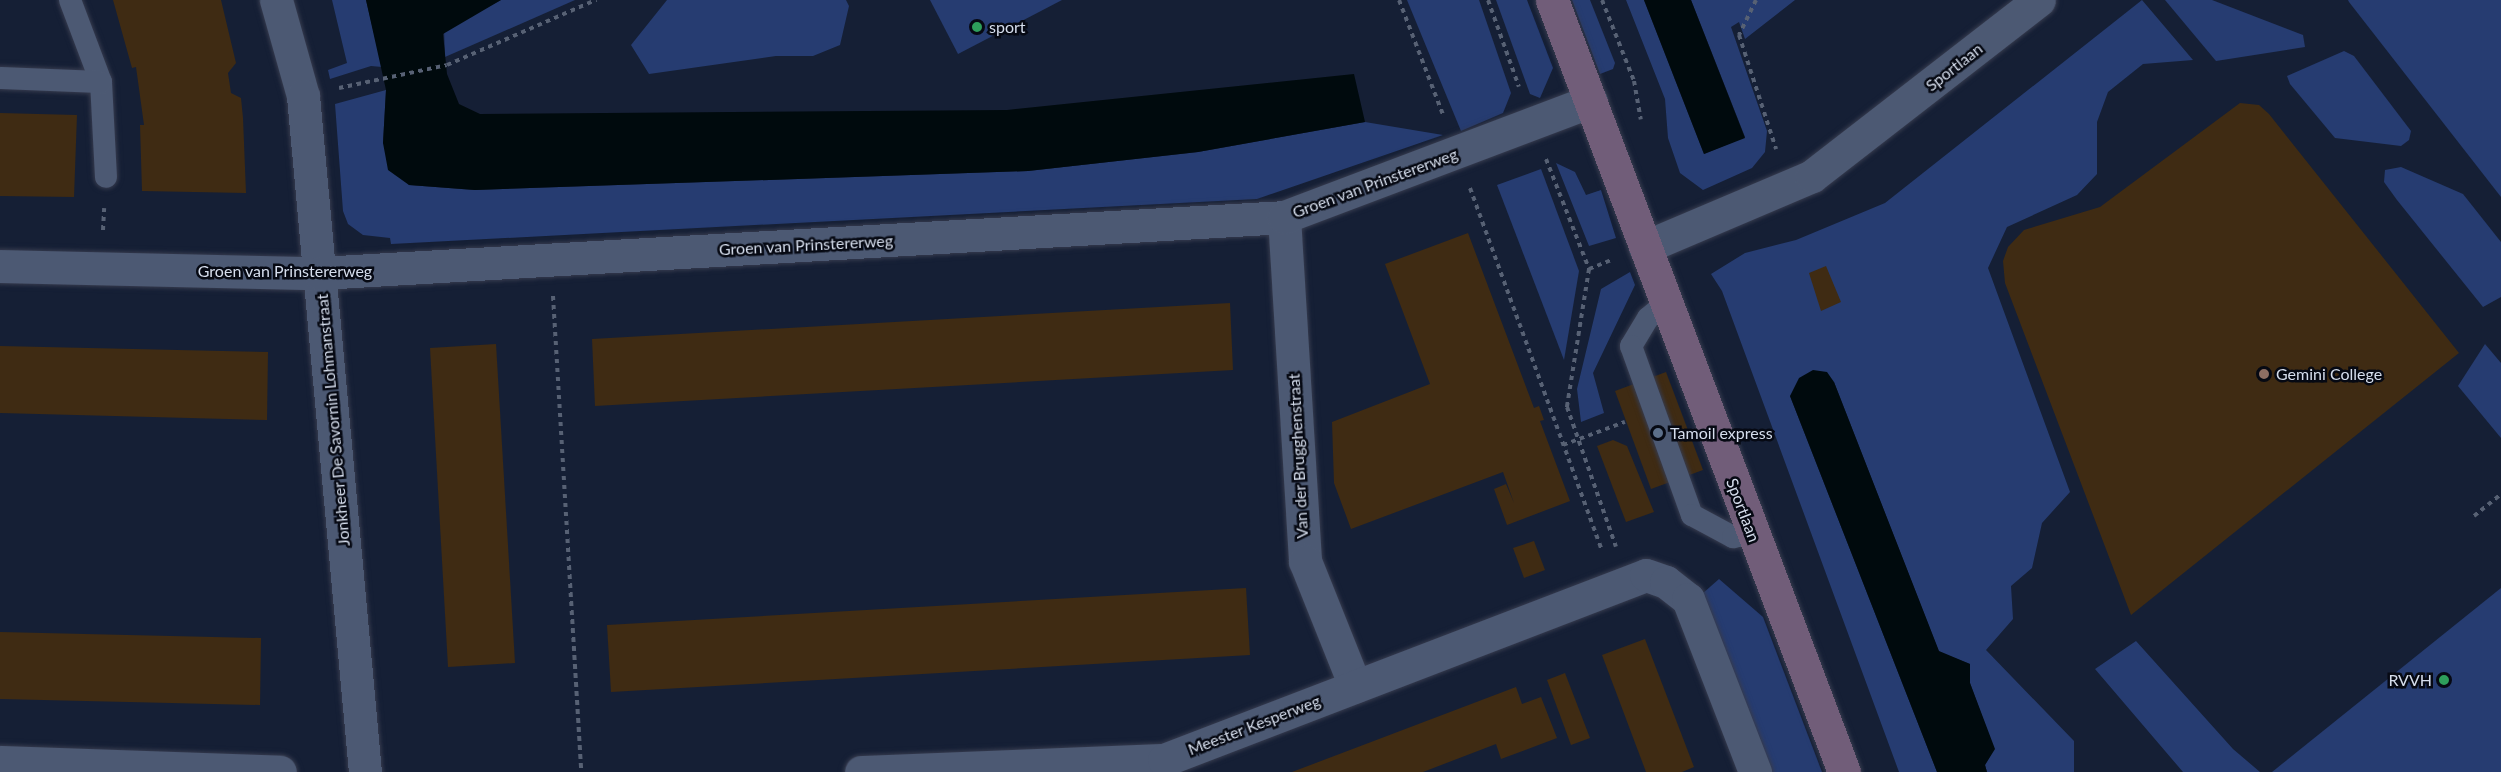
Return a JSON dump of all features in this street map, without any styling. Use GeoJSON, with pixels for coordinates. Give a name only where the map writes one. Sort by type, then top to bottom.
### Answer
{"type":"FeatureCollection","features":[{"type":"Feature","properties":{"kind":"street","name":"Jonkheer De Savornin Lohmanstraat"},"geometry":{"type":"LineString","coordinates":[[276,0],[303,96],[365,772]]}},
{"type":"Feature","properties":{"kind":"street","name":"Sportlaan"},"geometry":{"type":"LineString","coordinates":[[1552,0],[1752,534],[1844,772]]}},
{"type":"Feature","properties":{"kind":"street","name":"Sportlaan"},"geometry":{"type":"LineString","coordinates":[[1645,247],[1812,176],[1873,131],[2039,0]]}},
{"type":"Feature","properties":{"kind":"street","name":"Groen van Prinstererweg"},"geometry":{"type":"LineString","coordinates":[[0,266],[320,273],[1284,217],[1591,101]]}},
{"type":"Feature","properties":{"kind":"street","name":"Van der Brugghenstraat"},"geometry":{"type":"LineString","coordinates":[[1284,217],[1305,561],[1355,686]]}},
{"type":"Feature","properties":{"kind":"street","name":"Meester Kesperweg"},"geometry":{"type":"LineString","coordinates":[[861,772],[1166,766],[1355,686],[1621,582],[1656,578],[1688,599],[1755,772]]}},
{"type":"Feature","properties":{"kind":"street"},"geometry":{"type":"LineString","coordinates":[[0,762],[280,772]]}},
{"type":"Feature","properties":{"kind":"lane"},"geometry":{"type":"LineString","coordinates":[[70,0],[101,82],[106,177]]}},
{"type":"Feature","properties":{"kind":"lane"},"geometry":{"type":"LineString","coordinates":[[0,78],[101,82]]}},
{"type":"Feature","properties":{"kind":"lane"},"geometry":{"type":"LineString","coordinates":[[1666,303],[1648,318],[1631,346],[1692,515],[1733,537],[1752,534]]}},
{"type":"Feature","properties":{"kind":"path"},"geometry":{"type":"LineString","coordinates":[[374,81],[447,65],[596,0]]}},
{"type":"Feature","properties":{"kind":"path"},"geometry":{"type":"LineString","coordinates":[[1602,0],[1634,81],[1642,124]]}},
{"type":"Feature","properties":{"kind":"path"},"geometry":{"type":"LineString","coordinates":[[1756,0],[1738,35],[1788,187]]}},
{"type":"Feature","properties":{"kind":"path"},"geometry":{"type":"LineString","coordinates":[[101,270],[106,177]]}},
{"type":"Feature","properties":{"kind":"path"},"geometry":{"type":"LineString","coordinates":[[1468,183],[1563,445],[1621,582]]}},
{"type":"Feature","properties":{"kind":"path"},"geometry":{"type":"LineString","coordinates":[[550,260],[581,772]]}},
{"type":"Feature","properties":{"kind":"path"},"geometry":{"type":"LineString","coordinates":[[1589,269],[1567,407],[1621,582]]}},
{"type":"Feature","properties":{"kind":"path"},"geometry":{"type":"LineString","coordinates":[[1563,445],[1655,411]]}},
{"type":"Feature","properties":{"kind":"path"},"geometry":{"type":"LineString","coordinates":[[2474,516],[2501,494]]}},
{"type":"Feature","properties":{"kind":"shaded area"},"geometry":{"type":"Polygon","coordinates":[[[332,0],[366,0],[382,67],[371,66],[330,79],[328,70],[347,63],[332,0]]]}},
{"type":"Feature","properties":{"kind":"shaded area"},"geometry":{"type":"Polygon","coordinates":[[[366,0],[501,0],[443,34],[447,74],[459,104],[480,114],[1007,110],[1354,74],[1365,122],[1198,152],[1028,171],[475,190],[409,185],[388,170],[383,143],[386,90],[366,0]]]}},
{"type":"Feature","properties":{"kind":"shaded area"},"geometry":{"type":"Polygon","coordinates":[[[501,0],[575,0],[445,57],[444,30],[501,0]]]}},
{"type":"Feature","properties":{"kind":"shaded area"},"geometry":{"type":"Polygon","coordinates":[[[667,0],[846,0],[849,6],[840,45],[813,56],[776,56],[649,74],[631,45],[667,0]]]}},
{"type":"Feature","properties":{"kind":"shaded area","name":"sport"},"geometry":{"type":"Polygon","coordinates":[[[930,0],[1062,0],[958,54],[930,0]]]}},
{"type":"Feature","properties":{"kind":"shaded area"},"geometry":{"type":"Polygon","coordinates":[[[1407,0],[1479,0],[1511,93],[1503,113],[1461,131],[1407,0]]]}},
{"type":"Feature","properties":{"kind":"shaded area"},"geometry":{"type":"Polygon","coordinates":[[[1496,0],[1527,0],[1553,68],[1540,98],[1530,94],[1496,0]]]}},
{"type":"Feature","properties":{"kind":"shaded area"},"geometry":{"type":"Polygon","coordinates":[[[1572,0],[1590,0],[1615,63],[1613,69],[1600,74],[1572,0]]]}},
{"type":"Feature","properties":{"kind":"shaded area"},"geometry":{"type":"Polygon","coordinates":[[[1626,0],[1644,0],[1704,154],[1745,137],[1691,0],[1795,0],[1745,39],[1739,22],[1731,27],[1767,131],[1765,152],[1752,168],[1703,190],[1680,173],[1668,138],[1665,99],[1626,0]]]}},
{"type":"Feature","properties":{"kind":"shaded area"},"geometry":{"type":"Polygon","coordinates":[[[1644,0],[1691,0],[1745,138],[1704,154],[1644,0]]]}},
{"type":"Feature","properties":{"kind":"shaded area"},"geometry":{"type":"Polygon","coordinates":[[[2142,0],[2193,60],[2143,64],[2108,92],[2097,122],[2097,174],[2077,195],[2007,227],[1988,268],[2070,492],[2042,523],[2032,568],[2011,586],[2013,619],[1986,650],[2074,741],[2074,772],[1987,772],[1985,765],[1994,749],[1970,683],[1970,664],[1939,652],[1834,382],[1790,396],[1937,772],[1899,772],[1722,291],[1711,274],[1745,253],[1796,240],[1885,203],[2142,0]]]}},
{"type":"Feature","properties":{"kind":"shaded area"},"geometry":{"type":"Polygon","coordinates":[[[2165,0],[2212,0],[2303,35],[2305,47],[2216,61],[2165,0]]]}},
{"type":"Feature","properties":{"kind":"shaded area"},"geometry":{"type":"Polygon","coordinates":[[[2348,0],[2501,0],[2501,197],[2349,2],[2348,0]]]}},
{"type":"Feature","properties":{"kind":"shaded area"},"geometry":{"type":"Polygon","coordinates":[[[2344,51],[2354,56],[2411,131],[2409,140],[2401,146],[2335,138],[2290,84],[2287,76],[2344,51]]]}},
{"type":"Feature","properties":{"kind":"shaded area"},"geometry":{"type":"Polygon","coordinates":[[[386,90],[383,143],[409,185],[475,190],[1028,171],[1198,152],[1365,122],[1443,135],[1257,199],[391,244],[390,238],[363,235],[348,224],[343,211],[335,104],[386,90]]]}},
{"type":"Feature","properties":{"kind":"shaded area"},"geometry":{"type":"Polygon","coordinates":[[[1556,163],[1575,172],[1586,195],[1601,190],[1616,238],[1589,246],[1556,163]]]}},
{"type":"Feature","properties":{"kind":"shaded area"},"geometry":{"type":"Polygon","coordinates":[[[2401,167],[2463,194],[2501,242],[2501,297],[2483,307],[2397,200],[2384,182],[2385,170],[2401,167]]]}},
{"type":"Feature","properties":{"kind":"shaded area"},"geometry":{"type":"Polygon","coordinates":[[[1541,169],[1579,271],[1564,360],[1497,185],[1541,169]]]}},
{"type":"Feature","properties":{"kind":"shaded area"},"geometry":{"type":"Polygon","coordinates":[[[1630,272],[1635,285],[1593,373],[1604,413],[1581,422],[1577,389],[1601,289],[1630,272]]]}},
{"type":"Feature","properties":{"kind":"shaded area"},"geometry":{"type":"Polygon","coordinates":[[[2485,344],[2501,363],[2501,438],[2458,386],[2485,344]]]}},
{"type":"Feature","properties":{"kind":"shaded area"},"geometry":{"type":"Polygon","coordinates":[[[1813,370],[1827,372],[1834,382],[1939,651],[1970,664],[1970,683],[1995,749],[1985,765],[1987,772],[1937,772],[1790,396],[1799,378],[1813,370]]]}},
{"type":"Feature","properties":{"kind":"shaded area"},"geometry":{"type":"Polygon","coordinates":[[[1719,579],[1763,617],[1822,772],[1770,772],[1702,594],[1719,579]]]}},
{"type":"Feature","properties":{"kind":"shaded area","name":"RVVH"},"geometry":{"type":"Polygon","coordinates":[[[2501,588],[2501,772],[2272,772],[2501,588]]]}},
{"type":"Feature","properties":{"kind":"shaded area"},"geometry":{"type":"Polygon","coordinates":[[[2136,641],[2233,749],[2260,772],[2183,772],[2095,669],[2136,641]]]}},
{"type":"Feature","properties":{"kind":"building"},"geometry":{"type":"Polygon","coordinates":[[[113,0],[221,0],[236,63],[228,73],[231,93],[241,98],[246,193],[142,191],[140,125],[144,125],[136,67],[132,68],[113,0]]]}},
{"type":"Feature","properties":{"kind":"building"},"geometry":{"type":"Polygon","coordinates":[[[2240,103],[2259,105],[2269,114],[2459,353],[2131,615],[2005,283],[2003,261],[2008,247],[2024,230],[2100,207],[2240,103]]]}},
{"type":"Feature","properties":{"kind":"building"},"geometry":{"type":"Polygon","coordinates":[[[0,113],[77,115],[74,197],[0,196],[0,113]]]}},
{"type":"Feature","properties":{"kind":"building"},"geometry":{"type":"Polygon","coordinates":[[[1468,233],[1534,408],[1539,406],[1544,420],[1540,421],[1570,501],[1507,525],[1494,489],[1506,484],[1514,503],[1503,472],[1351,529],[1334,483],[1332,422],[1430,384],[1385,264],[1468,233]]]}},
{"type":"Feature","properties":{"kind":"building"},"geometry":{"type":"Polygon","coordinates":[[[1826,266],[1841,302],[1821,311],[1809,273],[1826,266]]]}},
{"type":"Feature","properties":{"kind":"building"},"geometry":{"type":"Polygon","coordinates":[[[1230,303],[1233,370],[595,406],[592,339],[1230,303]]]}},
{"type":"Feature","properties":{"kind":"building"},"geometry":{"type":"Polygon","coordinates":[[[496,344],[515,663],[448,667],[430,348],[496,344]]]}},
{"type":"Feature","properties":{"kind":"building"},"geometry":{"type":"Polygon","coordinates":[[[0,346],[268,352],[267,420],[0,413],[0,346]]]}},
{"type":"Feature","properties":{"kind":"building"},"geometry":{"type":"Polygon","coordinates":[[[1666,372],[1703,470],[1651,489],[1615,391],[1666,372]]]}},
{"type":"Feature","properties":{"kind":"building"},"geometry":{"type":"Polygon","coordinates":[[[1613,440],[1627,446],[1654,512],[1626,522],[1597,446],[1613,440]]]}},
{"type":"Feature","properties":{"kind":"building"},"geometry":{"type":"Polygon","coordinates":[[[1534,541],[1545,570],[1524,578],[1513,548],[1534,541]]]}},
{"type":"Feature","properties":{"kind":"building"},"geometry":{"type":"Polygon","coordinates":[[[1246,588],[1250,655],[611,692],[607,625],[1246,588]]]}},
{"type":"Feature","properties":{"kind":"building"},"geometry":{"type":"Polygon","coordinates":[[[0,632],[261,638],[260,705],[0,699],[0,632]]]}},
{"type":"Feature","properties":{"kind":"building"},"geometry":{"type":"Polygon","coordinates":[[[1645,639],[1694,767],[1682,772],[1646,772],[1602,655],[1645,639]]]}},
{"type":"Feature","properties":{"kind":"building"},"geometry":{"type":"Polygon","coordinates":[[[1565,673],[1590,738],[1571,745],[1547,680],[1565,673]]]}},
{"type":"Feature","properties":{"kind":"building"},"geometry":{"type":"Polygon","coordinates":[[[1516,687],[1522,704],[1541,697],[1557,738],[1501,759],[1496,744],[1423,772],[1292,772],[1516,687]]]}},
{"type":"Feature","properties":{"kind":"place","name":"sport"},"geometry":{"type":"Point","coordinates":[977,27]}},
{"type":"Feature","properties":{"kind":"place","name":"Gemini College"},"geometry":{"type":"Point","coordinates":[2264,374]}},
{"type":"Feature","properties":{"kind":"place","name":"Tamoil express"},"geometry":{"type":"Point","coordinates":[1658,433]}},
{"type":"Feature","properties":{"kind":"place","name":"RVVH"},"geometry":{"type":"Point","coordinates":[2444,680]}}]}
